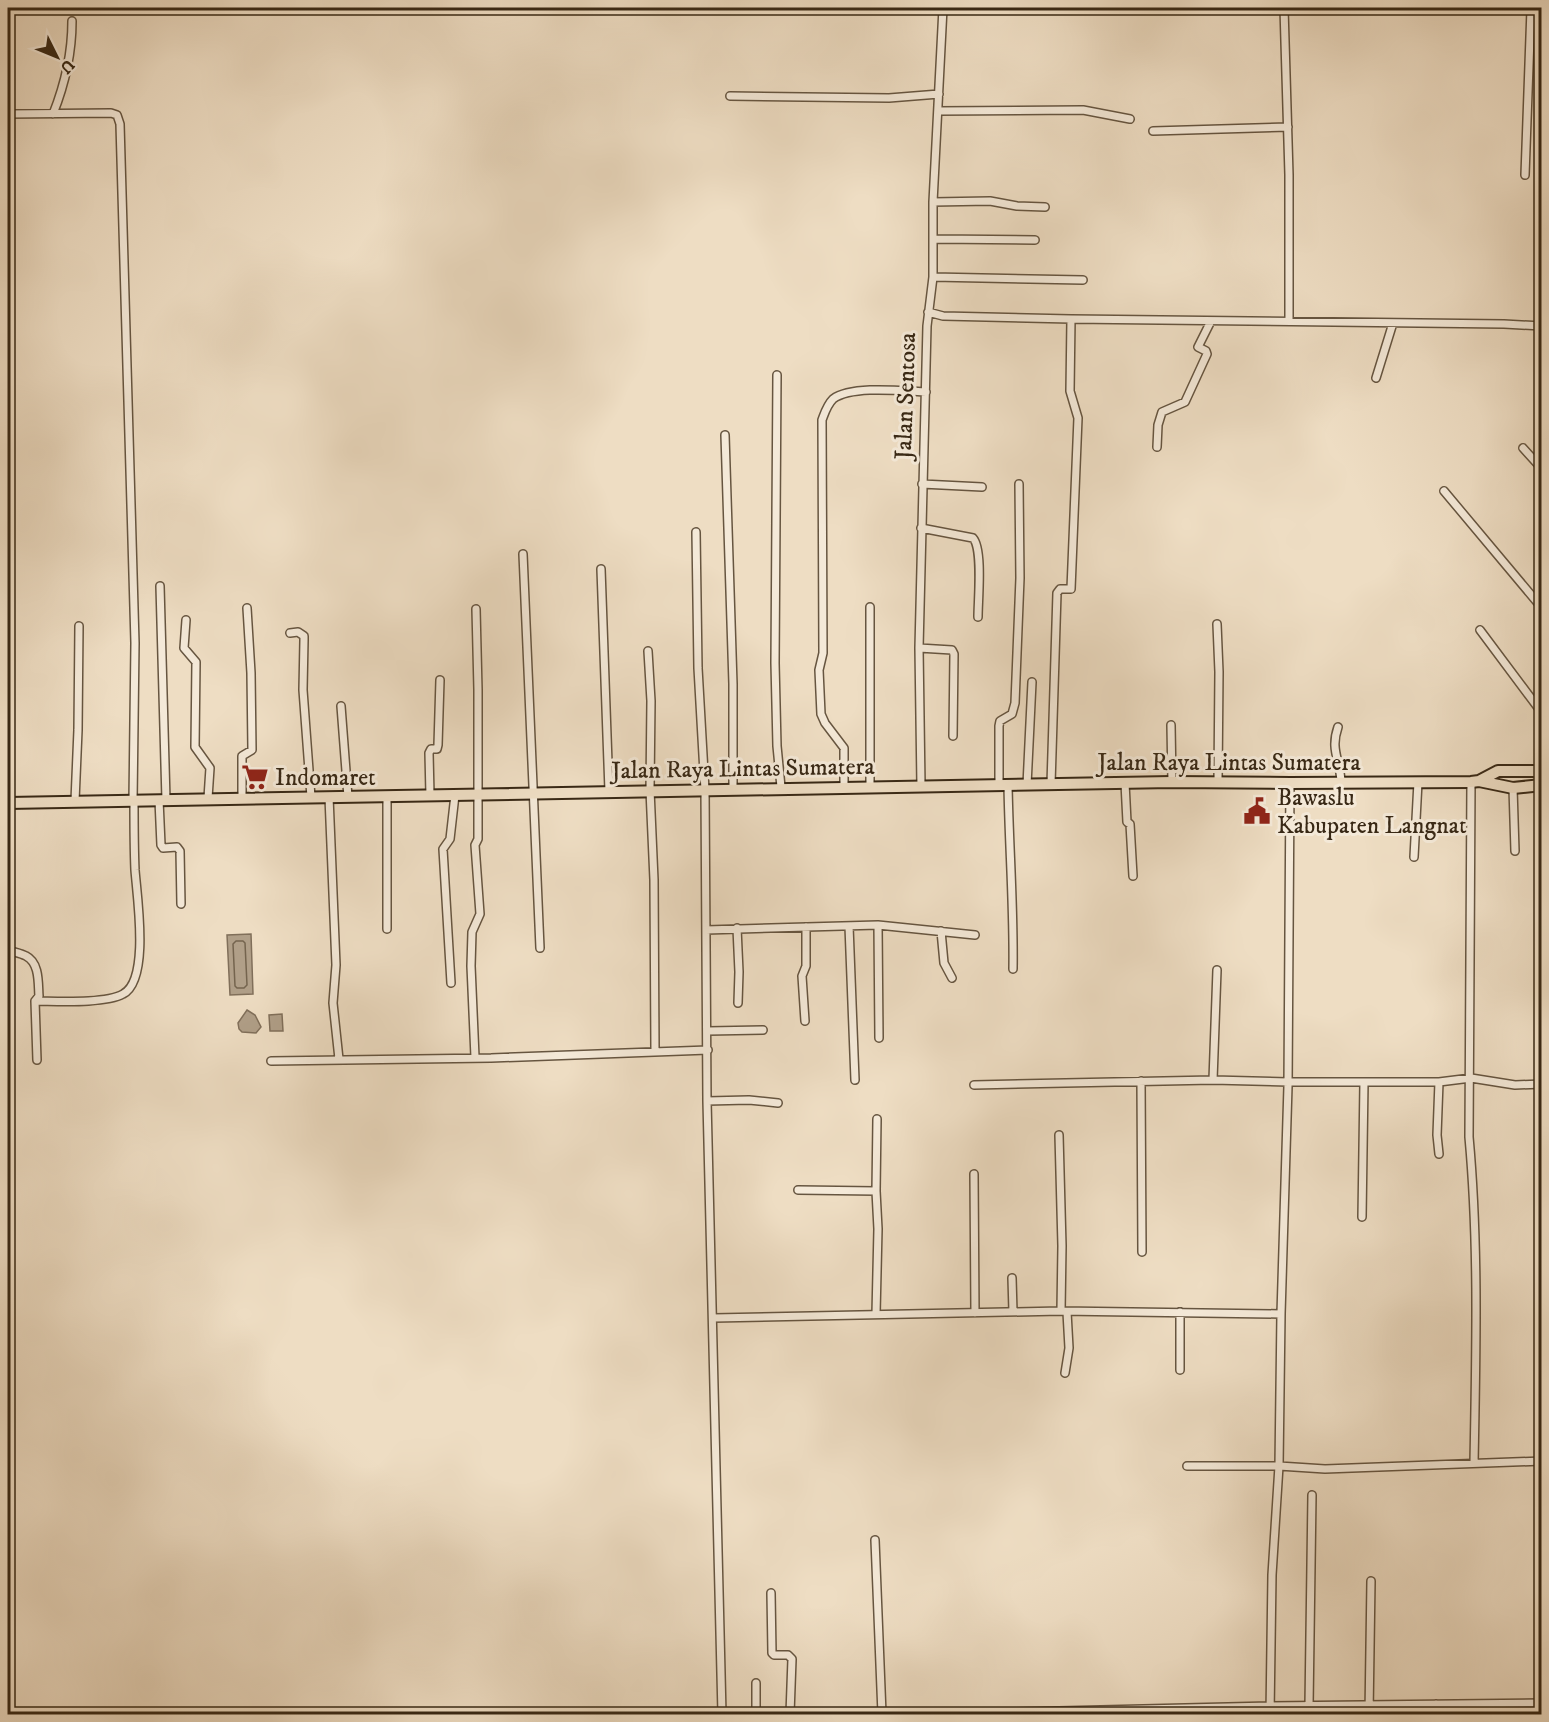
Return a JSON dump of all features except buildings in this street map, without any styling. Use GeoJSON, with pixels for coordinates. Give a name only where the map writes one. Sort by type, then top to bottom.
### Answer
{"type":"FeatureCollection","features":[{"type":"Feature","properties":{"kind":"highway","name":"Jalan Raya Lintas Sumatera"},"geometry":{"type":"LineString","coordinates":[[1475,781],[1498,771],[1542,771]]}},
{"type":"Feature","properties":{"kind":"highway","name":"Jalan Raya Lintas Sumatera"},"geometry":{"type":"LineString","coordinates":[[8,803],[781,787],[844,788],[1172,782],[1475,781],[1513,788],[1542,785]]}},
{"type":"Feature","properties":{"kind":"street","name":"Jalan Sentosa"},"geometry":{"type":"LineString","coordinates":[[921,786],[919,648],[922,484],[928,312],[933,277],[933,202],[943,8]]}},
{"type":"Feature","properties":{"kind":"street"},"geometry":{"type":"LineString","coordinates":[[1284,8],[1288,127],[1289,321]]}},
{"type":"Feature","properties":{"kind":"street"},"geometry":{"type":"LineString","coordinates":[[1473,8],[1542,9]]}},
{"type":"Feature","properties":{"kind":"street"},"geometry":{"type":"LineString","coordinates":[[1525,175],[1531,9]]}},
{"type":"Feature","properties":{"kind":"street"},"geometry":{"type":"LineString","coordinates":[[53,114],[69,63],[72,21]]}},
{"type":"Feature","properties":{"kind":"street"},"geometry":{"type":"LineString","coordinates":[[730,96],[889,98],[939,94]]}},
{"type":"Feature","properties":{"kind":"street"},"geometry":{"type":"LineString","coordinates":[[938,111],[1083,110],[1130,119]]}},
{"type":"Feature","properties":{"kind":"street"},"geometry":{"type":"LineString","coordinates":[[8,114],[111,113],[117,115],[120,124],[135,643],[135,869],[141,936],[137,976],[124,994],[108,999],[36,1000]]}},
{"type":"Feature","properties":{"kind":"street"},"geometry":{"type":"LineString","coordinates":[[1153,131],[1288,127]]}},
{"type":"Feature","properties":{"kind":"street"},"geometry":{"type":"LineString","coordinates":[[933,202],[990,201],[1017,206],[1045,207]]}},
{"type":"Feature","properties":{"kind":"street"},"geometry":{"type":"LineString","coordinates":[[933,239],[1035,240]]}},
{"type":"Feature","properties":{"kind":"street"},"geometry":{"type":"LineString","coordinates":[[933,277],[1083,280]]}},
{"type":"Feature","properties":{"kind":"street"},"geometry":{"type":"LineString","coordinates":[[928,312],[943,316],[1071,320],[1528,324],[1542,326]]}},
{"type":"Feature","properties":{"kind":"street"},"geometry":{"type":"LineString","coordinates":[[1051,784],[1058,593],[1060,589],[1071,589],[1074,529],[1078,418],[1070,391],[1071,320]]}},
{"type":"Feature","properties":{"kind":"street"},"geometry":{"type":"LineString","coordinates":[[1157,447],[1158,425],[1162,412],[1185,402],[1207,354],[1198,347],[1211,321]]}},
{"type":"Feature","properties":{"kind":"street"},"geometry":{"type":"LineString","coordinates":[[1376,378],[1393,323]]}},
{"type":"Feature","properties":{"kind":"street"},"geometry":{"type":"LineString","coordinates":[[777,375],[776,663],[777,746],[781,787]]}},
{"type":"Feature","properties":{"kind":"street"},"geometry":{"type":"LineString","coordinates":[[844,788],[844,748],[822,718],[819,678],[823,653],[822,420],[826,408],[839,396],[855,392],[926,392]]}},
{"type":"Feature","properties":{"kind":"street"},"geometry":{"type":"LineString","coordinates":[[725,435],[733,684],[733,789]]}},
{"type":"Feature","properties":{"kind":"street"},"geometry":{"type":"LineString","coordinates":[[1523,448],[1542,469]]}},
{"type":"Feature","properties":{"kind":"street"},"geometry":{"type":"LineString","coordinates":[[922,484],[982,487]]}},
{"type":"Feature","properties":{"kind":"street"},"geometry":{"type":"LineString","coordinates":[[1013,969],[1014,919],[999,726],[1000,721],[1012,714],[1015,703],[1020,578],[1019,484]]}},
{"type":"Feature","properties":{"kind":"street"},"geometry":{"type":"LineString","coordinates":[[1444,491],[1542,608]]}},
{"type":"Feature","properties":{"kind":"street"},"geometry":{"type":"LineString","coordinates":[[921,528],[973,538],[976,542],[978,617]]}},
{"type":"Feature","properties":{"kind":"street"},"geometry":{"type":"LineString","coordinates":[[696,532],[698,668],[705,790],[707,1101],[722,1714]]}},
{"type":"Feature","properties":{"kind":"street"},"geometry":{"type":"LineString","coordinates":[[523,554],[540,948]]}},
{"type":"Feature","properties":{"kind":"street"},"geometry":{"type":"LineString","coordinates":[[601,569],[609,791]]}},
{"type":"Feature","properties":{"kind":"street"},"geometry":{"type":"LineString","coordinates":[[160,586],[161,845],[163,848],[177,847],[180,851],[181,904]]}},
{"type":"Feature","properties":{"kind":"street"},"geometry":{"type":"LineString","coordinates":[[870,607],[870,787]]}},
{"type":"Feature","properties":{"kind":"street"},"geometry":{"type":"LineString","coordinates":[[242,798],[242,756],[252,750],[247,608]]}},
{"type":"Feature","properties":{"kind":"street"},"geometry":{"type":"LineString","coordinates":[[475,1057],[472,933],[480,914],[475,845],[478,839],[476,609]]}},
{"type":"Feature","properties":{"kind":"street"},"geometry":{"type":"LineString","coordinates":[[186,620],[184,648],[196,662],[195,747],[210,768],[208,798]]}},
{"type":"Feature","properties":{"kind":"street"},"geometry":{"type":"LineString","coordinates":[[1217,624],[1218,782]]}},
{"type":"Feature","properties":{"kind":"street"},"geometry":{"type":"LineString","coordinates":[[75,801],[79,626]]}},
{"type":"Feature","properties":{"kind":"street"},"geometry":{"type":"LineString","coordinates":[[1480,630],[1542,713]]}},
{"type":"Feature","properties":{"kind":"street"},"geometry":{"type":"LineString","coordinates":[[290,633],[301,634],[304,640],[303,690],[311,797]]}},
{"type":"Feature","properties":{"kind":"street"},"geometry":{"type":"LineString","coordinates":[[919,648],[944,648],[952,650],[954,654],[953,736]]}},
{"type":"Feature","properties":{"kind":"street"},"geometry":{"type":"LineString","coordinates":[[648,651],[651,701],[650,790],[654,880],[655,1051]]}},
{"type":"Feature","properties":{"kind":"street"},"geometry":{"type":"LineString","coordinates":[[430,795],[429,753],[431,749],[437,749],[438,745],[440,680]]}},
{"type":"Feature","properties":{"kind":"street"},"geometry":{"type":"LineString","coordinates":[[1027,784],[1032,682]]}},
{"type":"Feature","properties":{"kind":"street"},"geometry":{"type":"LineString","coordinates":[[341,706],[348,797]]}},
{"type":"Feature","properties":{"kind":"street"},"geometry":{"type":"LineString","coordinates":[[1171,725],[1172,782]]}},
{"type":"Feature","properties":{"kind":"street"},"geometry":{"type":"LineString","coordinates":[[1338,726],[1334,747],[1341,763],[1341,783]]}},
{"type":"Feature","properties":{"kind":"street"},"geometry":{"type":"LineString","coordinates":[[1474,1463],[1476,1323],[1473,1173],[1469,1137],[1475,781]]}},
{"type":"Feature","properties":{"kind":"street"},"geometry":{"type":"LineString","coordinates":[[1414,857],[1418,782]]}},
{"type":"Feature","properties":{"kind":"street"},"geometry":{"type":"LineString","coordinates":[[1125,783],[1133,876]]}},
{"type":"Feature","properties":{"kind":"street"},"geometry":{"type":"LineString","coordinates":[[1270,1714],[1272,1575],[1279,1466],[1288,1082],[1290,783]]}},
{"type":"Feature","properties":{"kind":"street"},"geometry":{"type":"LineString","coordinates":[[1513,788],[1515,851]]}},
{"type":"Feature","properties":{"kind":"street"},"geometry":{"type":"LineString","coordinates":[[451,983],[444,849],[450,838],[455,795]]}},
{"type":"Feature","properties":{"kind":"street"},"geometry":{"type":"LineString","coordinates":[[387,796],[387,929]]}},
{"type":"Feature","properties":{"kind":"street"},"geometry":{"type":"LineString","coordinates":[[329,797],[336,965],[333,1004],[339,1059]]}},
{"type":"Feature","properties":{"kind":"street"},"geometry":{"type":"LineString","coordinates":[[706,930],[878,925],[975,935]]}},
{"type":"Feature","properties":{"kind":"street"},"geometry":{"type":"LineString","coordinates":[[878,925],[879,1038]]}},
{"type":"Feature","properties":{"kind":"street"},"geometry":{"type":"LineString","coordinates":[[849,926],[855,1080]]}},
{"type":"Feature","properties":{"kind":"street"},"geometry":{"type":"LineString","coordinates":[[805,1021],[802,976],[806,966],[806,927]]}},
{"type":"Feature","properties":{"kind":"street"},"geometry":{"type":"LineString","coordinates":[[736,928],[739,972],[738,1003]]}},
{"type":"Feature","properties":{"kind":"street"},"geometry":{"type":"LineString","coordinates":[[941,931],[944,963],[952,978]]}},
{"type":"Feature","properties":{"kind":"street"},"geometry":{"type":"LineString","coordinates":[[8,950],[25,955],[34,966],[39,996],[36,1000],[37,1060]]}},
{"type":"Feature","properties":{"kind":"street"},"geometry":{"type":"LineString","coordinates":[[1214,1080],[1217,970]]}},
{"type":"Feature","properties":{"kind":"street"},"geometry":{"type":"LineString","coordinates":[[708,1031],[763,1030]]}},
{"type":"Feature","properties":{"kind":"street"},"geometry":{"type":"LineString","coordinates":[[271,1061],[491,1058],[708,1050]]}},
{"type":"Feature","properties":{"kind":"street"},"geometry":{"type":"LineString","coordinates":[[974,1085],[1214,1080],[1439,1082],[1471,1078],[1515,1085],[1542,1084]]}},
{"type":"Feature","properties":{"kind":"street"},"geometry":{"type":"LineString","coordinates":[[1141,1081],[1142,1252]]}},
{"type":"Feature","properties":{"kind":"street"},"geometry":{"type":"LineString","coordinates":[[1362,1217],[1364,1082]]}},
{"type":"Feature","properties":{"kind":"street"},"geometry":{"type":"LineString","coordinates":[[1439,1082],[1437,1135],[1439,1154]]}},
{"type":"Feature","properties":{"kind":"street"},"geometry":{"type":"LineString","coordinates":[[707,1101],[749,1100],[778,1103]]}},
{"type":"Feature","properties":{"kind":"street"},"geometry":{"type":"LineString","coordinates":[[876,1314],[877,1119]]}},
{"type":"Feature","properties":{"kind":"street"},"geometry":{"type":"LineString","coordinates":[[1059,1135],[1064,1312],[1069,1348],[1065,1373]]}},
{"type":"Feature","properties":{"kind":"street"},"geometry":{"type":"LineString","coordinates":[[974,1174],[975,1313]]}},
{"type":"Feature","properties":{"kind":"street"},"geometry":{"type":"LineString","coordinates":[[798,1190],[876,1191]]}},
{"type":"Feature","properties":{"kind":"street"},"geometry":{"type":"LineString","coordinates":[[1012,1278],[1013,1312]]}},
{"type":"Feature","properties":{"kind":"street"},"geometry":{"type":"LineString","coordinates":[[714,1318],[1013,1312],[1281,1314]]}},
{"type":"Feature","properties":{"kind":"street"},"geometry":{"type":"LineString","coordinates":[[1180,1312],[1180,1370]]}},
{"type":"Feature","properties":{"kind":"street"},"geometry":{"type":"LineString","coordinates":[[1187,1466],[1336,1468],[1542,1461]]}},
{"type":"Feature","properties":{"kind":"street"},"geometry":{"type":"LineString","coordinates":[[1309,1706],[1312,1495]]}},
{"type":"Feature","properties":{"kind":"street"},"geometry":{"type":"LineString","coordinates":[[875,1540],[882,1714]]}},
{"type":"Feature","properties":{"kind":"street"},"geometry":{"type":"LineString","coordinates":[[1370,1714],[1368,1704],[1371,1581]]}},
{"type":"Feature","properties":{"kind":"street"},"geometry":{"type":"LineString","coordinates":[[771,1593],[772,1653],[788,1655],[792,1659],[786,1714],[826,1714]]}},
{"type":"Feature","properties":{"kind":"street"},"geometry":{"type":"LineString","coordinates":[[756,1683],[756,1714]]}},
{"type":"Feature","properties":{"kind":"street"},"geometry":{"type":"LineString","coordinates":[[929,1714],[1368,1704],[1542,1703]]}},
{"type":"Feature","properties":{"kind":"street"},"geometry":{"type":"LineString","coordinates":[[1436,1704],[1436,1714]]}},
{"type":"Feature","properties":{"kind":"street"},"geometry":{"type":"LineString","coordinates":[[1338,1706],[1338,1714]]}},
{"type":"Feature","properties":{"kind":"water"},"geometry":{"type":"Polygon","coordinates":[[[251,934],[253,994],[230,995],[227,935],[251,934]]]}},
{"type":"Feature","properties":{"kind":"water"},"geometry":{"type":"Polygon","coordinates":[[[247,1010],[255,1015],[261,1027],[256,1033],[242,1032],[239,1029],[238,1023],[247,1010]]]}},
{"type":"Feature","properties":{"kind":"water"},"geometry":{"type":"Polygon","coordinates":[[[282,1014],[283,1031],[270,1031],[269,1015],[282,1014]]]}},
{"type":"Feature","properties":{"kind":"place","name":"Indomaret"},"geometry":{"type":"Point","coordinates":[255,777]}},
{"type":"Feature","properties":{"kind":"place","name":"Bawaslu Kabupaten Langnat"},"geometry":{"type":"Point","coordinates":[1257,811]}}]}
